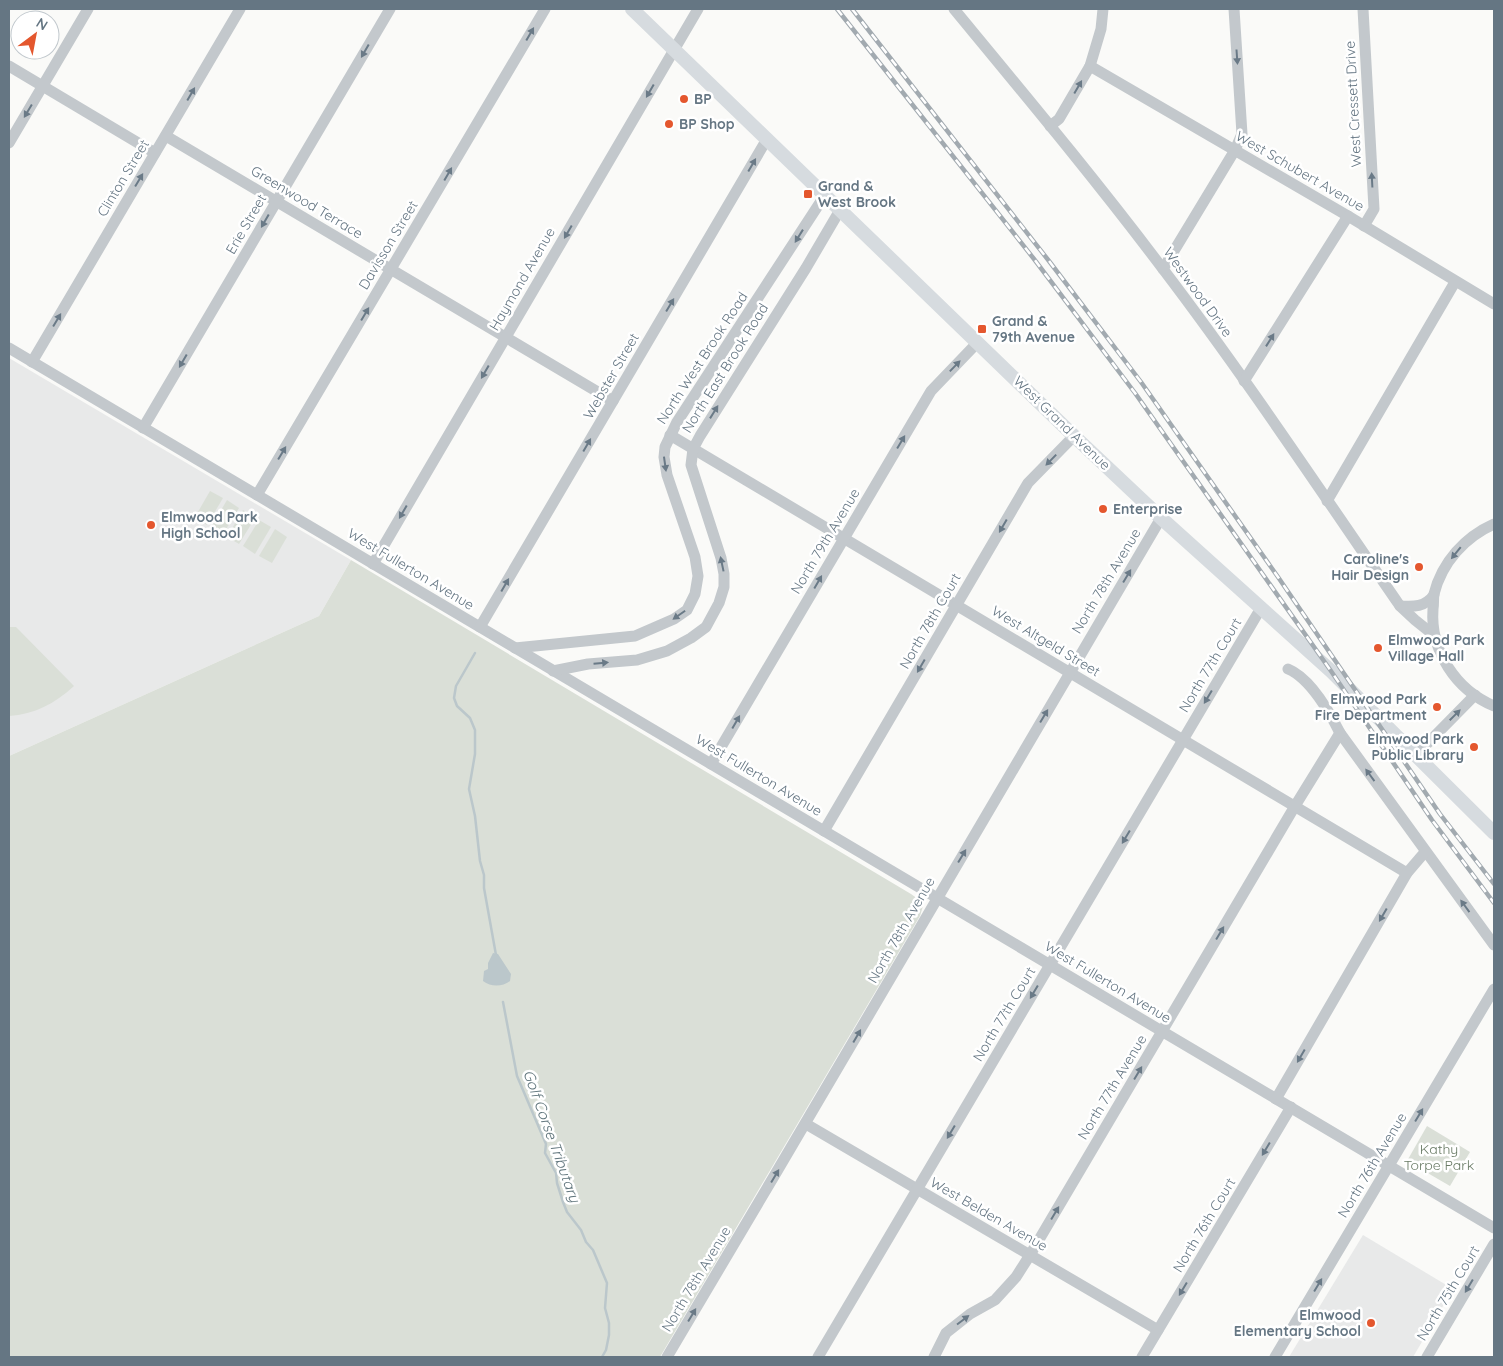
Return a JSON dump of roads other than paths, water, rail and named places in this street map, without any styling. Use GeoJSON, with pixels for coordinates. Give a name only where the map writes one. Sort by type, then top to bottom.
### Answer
{"type":"FeatureCollection","features":[{"type":"Feature","properties":{"kind":"main road","name":"West Grand Avenue"},"geometry":{"type":"LineString","coordinates":[[632,9],[1074,436],[1161,518],[1331,671],[1494,833]]}},
{"type":"Feature","properties":{"kind":"street"},"geometry":{"type":"LineString","coordinates":[[9,143],[88,9]]}},
{"type":"Feature","properties":{"kind":"street","name":"Clinton Street"},"geometry":{"type":"LineString","coordinates":[[32,362],[240,9]]}},
{"type":"Feature","properties":{"kind":"street","name":"Erie Street"},"geometry":{"type":"LineString","coordinates":[[143,428],[390,9]]}},
{"type":"Feature","properties":{"kind":"street","name":"Davisson Street"},"geometry":{"type":"LineString","coordinates":[[257,495],[545,9]]}},
{"type":"Feature","properties":{"kind":"street","name":"Haymond Avenue"},"geometry":{"type":"LineString","coordinates":[[372,564],[698,9]]}},
{"type":"Feature","properties":{"kind":"street","name":"Westwood Drive"},"geometry":{"type":"LineString","coordinates":[[954,9],[1050,126],[1163,269],[1244,381],[1400,606],[1436,636]]}},
{"type":"Feature","properties":{"kind":"street"},"geometry":{"type":"LineString","coordinates":[[1050,126],[1059,119],[1090,66],[1101,29],[1104,9]]}},
{"type":"Feature","properties":{"kind":"street"},"geometry":{"type":"LineString","coordinates":[[1163,269],[1235,150],[1242,134],[1234,9]]}},
{"type":"Feature","properties":{"kind":"street","name":"West Cressett Drive"},"geometry":{"type":"LineString","coordinates":[[1363,9],[1374,208],[1364,226]]}},
{"type":"Feature","properties":{"kind":"street"},"geometry":{"type":"LineString","coordinates":[[9,66],[155,153]]}},
{"type":"Feature","properties":{"kind":"street","name":"West Schubert Avenue"},"geometry":{"type":"LineString","coordinates":[[1090,66],[1348,216],[1494,304]]}},
{"type":"Feature","properties":{"kind":"street","name":"Greenwood Terrace"},"geometry":{"type":"LineString","coordinates":[[166,136],[613,401]]}},
{"type":"Feature","properties":{"kind":"street","name":"Webster Street"},"geometry":{"type":"LineString","coordinates":[[480,627],[767,139]]}},
{"type":"Feature","properties":{"kind":"street","name":"North West Brook Road"},"geometry":{"type":"LineString","coordinates":[[515,648],[635,636],[674,619],[687,610],[695,594],[698,576],[695,557],[667,475],[664,457],[665,446],[677,422],[825,195]]}},
{"type":"Feature","properties":{"kind":"street","name":"North East Brook Road"},"geometry":{"type":"LineString","coordinates":[[553,671],[588,664],[637,660],[655,656],[691,638],[706,627],[719,603],[724,588],[724,574],[721,558],[691,465],[693,449],[840,210]]}},
{"type":"Feature","properties":{"kind":"street"},"geometry":{"type":"LineString","coordinates":[[1244,381],[1348,216]]}},
{"type":"Feature","properties":{"kind":"street"},"geometry":{"type":"LineString","coordinates":[[1327,501],[1455,282]]}},
{"type":"Feature","properties":{"kind":"street","name":"North 79th Avenue"},"geometry":{"type":"LineString","coordinates":[[711,764],[931,391],[978,342]]}},
{"type":"Feature","properties":{"kind":"street","name":"West Fullerton Avenue"},"geometry":{"type":"LineString","coordinates":[[9,348],[1494,1228]]}},
{"type":"Feature","properties":{"kind":"street","name":"West Altgeld Street"},"geometry":{"type":"LineString","coordinates":[[670,435],[1407,873]]}},
{"type":"Feature","properties":{"kind":"street","name":"North 78th Court"},"geometry":{"type":"LineString","coordinates":[[824,831],[1028,484],[1074,436]]}},
{"type":"Feature","properties":{"kind":"street","name":"North 78th Avenue"},"geometry":{"type":"LineString","coordinates":[[672,1355],[937,898],[1161,518]]}},
{"type":"Feature","properties":{"kind":"street"},"geometry":{"type":"LineString","coordinates":[[1494,524],[1472,536],[1459,548],[1444,570],[1434,595],[1433,622],[1440,652],[1449,668],[1460,683],[1475,696],[1494,706]]}},
{"type":"Feature","properties":{"kind":"street"},"geometry":{"type":"LineString","coordinates":[[1400,606],[1414,607],[1423,605],[1434,595]]}},
{"type":"Feature","properties":{"kind":"street","name":"North 77th Court"},"geometry":{"type":"LineString","coordinates":[[818,1357],[1261,608]]}},
{"type":"Feature","properties":{"kind":"street"},"geometry":{"type":"LineString","coordinates":[[1288,669],[1294,671],[1320,700],[1340,733],[1494,945]]}},
{"type":"Feature","properties":{"kind":"street"},"geometry":{"type":"LineString","coordinates":[[1415,756],[1475,696]]}},
{"type":"Feature","properties":{"kind":"street","name":"North 77th Avenue"},"geometry":{"type":"LineString","coordinates":[[934,1357],[946,1333],[970,1314],[995,1300],[1016,1277],[1340,733]]}},
{"type":"Feature","properties":{"kind":"street"},"geometry":{"type":"LineString","coordinates":[[1276,1099],[1407,873],[1425,852]]}},
{"type":"Feature","properties":{"kind":"street","name":"North 76th Avenue"},"geometry":{"type":"LineString","coordinates":[[1275,1357],[1494,989]]}},
{"type":"Feature","properties":{"kind":"street","name":"North 76th Court"},"geometry":{"type":"LineString","coordinates":[[1142,1357],[1291,1108]]}},
{"type":"Feature","properties":{"kind":"street","name":"West Belden Avenue"},"geometry":{"type":"LineString","coordinates":[[806,1124],[1158,1330]]}},
{"type":"Feature","properties":{"kind":"street","name":"North 75th Court"},"geometry":{"type":"LineString","coordinates":[[1427,1357],[1494,1244]]}},
{"type":"Feature","properties":{"kind":"waterway"},"geometry":{"type":"LineString","coordinates":[[475,653],[456,686],[454,698],[457,706],[470,718],[475,730],[475,754],[469,789],[475,816],[480,861],[484,875],[484,888],[496,955]]}},
{"type":"Feature","properties":{"kind":"waterway","name":"Golf Corse Tributary"},"geometry":{"type":"LineString","coordinates":[[503,1002],[517,1076],[546,1144],[545,1153],[556,1173],[563,1202],[567,1212],[593,1250],[607,1283],[605,1308],[609,1323],[609,1335],[606,1350],[602,1357]]}},
{"type":"Feature","properties":{"kind":"railway"},"geometry":{"type":"LineString","coordinates":[[837,9],[1034,259],[1135,393],[1331,671],[1432,820],[1494,903]]}},
{"type":"Feature","properties":{"kind":"railway"},"geometry":{"type":"LineString","coordinates":[[852,9],[1141,382],[1278,577],[1440,814],[1494,884]]}},
{"type":"Feature","properties":{"kind":"place","name":"BP"},"geometry":{"type":"Point","coordinates":[684,99]}},
{"type":"Feature","properties":{"kind":"place","name":"BP Shop"},"geometry":{"type":"Point","coordinates":[669,124]}},
{"type":"Feature","properties":{"kind":"place","name":"Grand & West Brook"},"geometry":{"type":"Point","coordinates":[808,194]}},
{"type":"Feature","properties":{"kind":"place","name":"Grand & 79th Avenue"},"geometry":{"type":"Point","coordinates":[982,329]}},
{"type":"Feature","properties":{"kind":"place","name":"Enterprise"},"geometry":{"type":"Point","coordinates":[1103,509]}},
{"type":"Feature","properties":{"kind":"place","name":"Elmwood Park High School"},"geometry":{"type":"Point","coordinates":[151,525]}},
{"type":"Feature","properties":{"kind":"place","name":"Caroline's Hair Design"},"geometry":{"type":"Point","coordinates":[1419,567]}},
{"type":"Feature","properties":{"kind":"place","name":"Elmwood Park Village Hall"},"geometry":{"type":"Point","coordinates":[1378,648]}},
{"type":"Feature","properties":{"kind":"place","name":"Elmwood Park Fire Department"},"geometry":{"type":"Point","coordinates":[1437,707]}},
{"type":"Feature","properties":{"kind":"place","name":"Elmwood Park Public Library"},"geometry":{"type":"Point","coordinates":[1474,747]}},
{"type":"Feature","properties":{"kind":"place","name":"Elmwood Elementary School"},"geometry":{"type":"Point","coordinates":[1371,1323]}},
{"type":"Feature","properties":{"kind":"park label","name":"Kathy Torpe Park"},"geometry":{"type":"Point","coordinates":[1439,1158]}}]}
